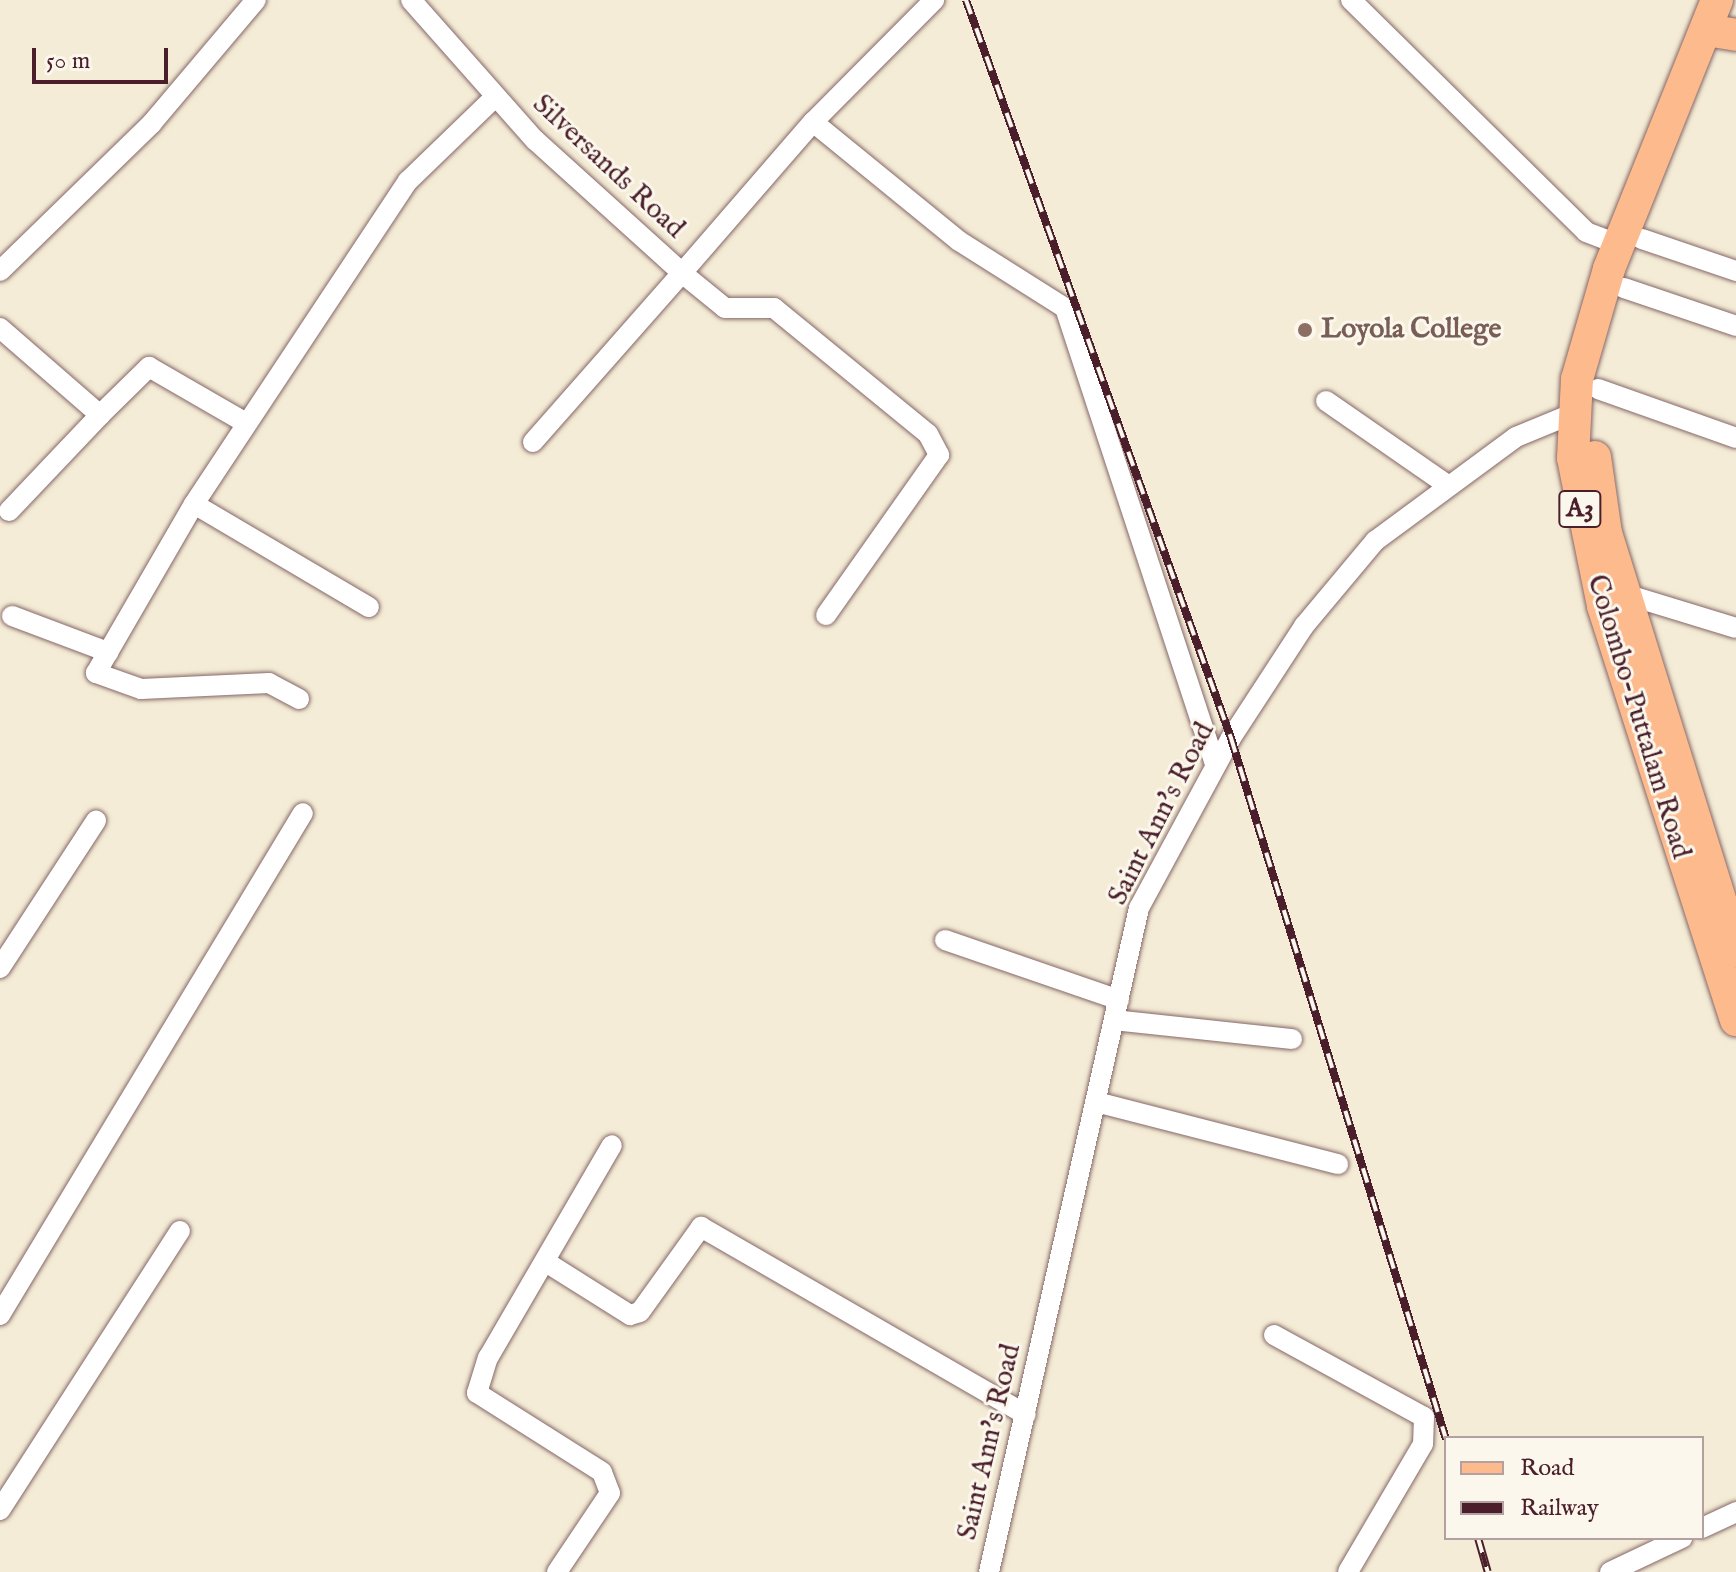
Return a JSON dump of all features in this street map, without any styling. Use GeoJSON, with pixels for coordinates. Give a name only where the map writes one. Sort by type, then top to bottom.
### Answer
{"type":"FeatureCollection","features":[{"type":"Feature","properties":{"kind":"highway","name":"Colombo-Puttalam Road"},"geometry":{"type":"LineString","coordinates":[[1717,0],[1720,32]]}},
{"type":"Feature","properties":{"kind":"highway","name":"Colombo-Puttalam Road"},"geometry":{"type":"LineString","coordinates":[[1729,0],[1720,32],[1587,341],[1589,403],[1582,523],[1603,606],[1736,1020]]}},
{"type":"Feature","properties":{"kind":"highway","name":"Colombo-Puttalam Road"},"geometry":{"type":"LineString","coordinates":[[1630,241],[1624,288],[1589,403],[1606,533],[1736,951]]}},
{"type":"Feature","properties":{"kind":"street"},"geometry":{"type":"LineString","coordinates":[[0,271],[152,123],[256,0]]}},
{"type":"Feature","properties":{"kind":"street","name":"Silversands Road"},"geometry":{"type":"LineString","coordinates":[[411,0],[495,97],[682,273],[813,122],[934,0]]}},
{"type":"Feature","properties":{"kind":"street"},"geometry":{"type":"LineString","coordinates":[[1351,0],[1586,232],[1736,271]]}},
{"type":"Feature","properties":{"kind":"street"},"geometry":{"type":"LineString","coordinates":[[299,699],[269,683],[141,689],[96,673],[194,504],[408,181],[495,97]]}},
{"type":"Feature","properties":{"kind":"street"},"geometry":{"type":"LineString","coordinates":[[813,122],[959,241],[1065,308],[1215,764]]}},
{"type":"Feature","properties":{"kind":"street"},"geometry":{"type":"LineString","coordinates":[[533,442],[682,273],[725,308],[774,308],[928,434],[939,455],[826,615]]}},
{"type":"Feature","properties":{"kind":"street"},"geometry":{"type":"LineString","coordinates":[[1624,288],[1736,326]]}},
{"type":"Feature","properties":{"kind":"street"},"geometry":{"type":"LineString","coordinates":[[0,328],[100,415]]}},
{"type":"Feature","properties":{"kind":"street"},"geometry":{"type":"LineString","coordinates":[[9,511],[149,367],[246,423]]}},
{"type":"Feature","properties":{"kind":"street"},"geometry":{"type":"LineString","coordinates":[[1326,401],[1446,484]]}},
{"type":"Feature","properties":{"kind":"street"},"geometry":{"type":"LineString","coordinates":[[1589,403],[1736,438]]}},
{"type":"Feature","properties":{"kind":"street","name":"Saint Ann's Road"},"geometry":{"type":"LineString","coordinates":[[989,1572],[1139,908],[1215,764],[1304,626],[1375,541],[1446,484],[1516,437],[1589,403]]}},
{"type":"Feature","properties":{"kind":"street"},"geometry":{"type":"LineString","coordinates":[[194,504],[369,607]]}},
{"type":"Feature","properties":{"kind":"street"},"geometry":{"type":"LineString","coordinates":[[1625,594],[1736,628]]}},
{"type":"Feature","properties":{"kind":"street"},"geometry":{"type":"LineString","coordinates":[[12,616],[108,652]]}},
{"type":"Feature","properties":{"kind":"street"},"geometry":{"type":"LineString","coordinates":[[0,1315],[303,813]]}},
{"type":"Feature","properties":{"kind":"street"},"geometry":{"type":"LineString","coordinates":[[0,968],[96,821]]}},
{"type":"Feature","properties":{"kind":"street"},"geometry":{"type":"LineString","coordinates":[[945,940],[1119,1000]]}},
{"type":"Feature","properties":{"kind":"street"},"geometry":{"type":"LineString","coordinates":[[1114,1020],[1292,1039]]}},
{"type":"Feature","properties":{"kind":"street"},"geometry":{"type":"LineString","coordinates":[[1096,1102],[1338,1164]]}},
{"type":"Feature","properties":{"kind":"street"},"geometry":{"type":"LineString","coordinates":[[557,1572],[610,1493],[602,1472],[477,1393],[488,1358],[549,1264],[612,1145]]}},
{"type":"Feature","properties":{"kind":"street"},"geometry":{"type":"LineString","coordinates":[[549,1264],[630,1315],[640,1312],[701,1227],[1026,1415]]}},
{"type":"Feature","properties":{"kind":"street"},"geometry":{"type":"LineString","coordinates":[[0,1510],[180,1231]]}},
{"type":"Feature","properties":{"kind":"street"},"geometry":{"type":"LineString","coordinates":[[1274,1335],[1424,1417],[1423,1444],[1348,1572]]}},
{"type":"Feature","properties":{"kind":"street"},"geometry":{"type":"LineString","coordinates":[[1704,1527],[1736,1512]]}},
{"type":"Feature","properties":{"kind":"street"},"geometry":{"type":"LineString","coordinates":[[1610,1572],[1678,1540]]}},
{"type":"Feature","properties":{"kind":"railway"},"geometry":{"type":"LineString","coordinates":[[966,0],[1231,738],[1445,1436]]}},
{"type":"Feature","properties":{"kind":"railway"},"geometry":{"type":"LineString","coordinates":[[1479,1540],[1488,1572]]}},
{"type":"Feature","properties":{"kind":"place","name":"Loyola College"},"geometry":{"type":"Point","coordinates":[1305,330]}}]}
